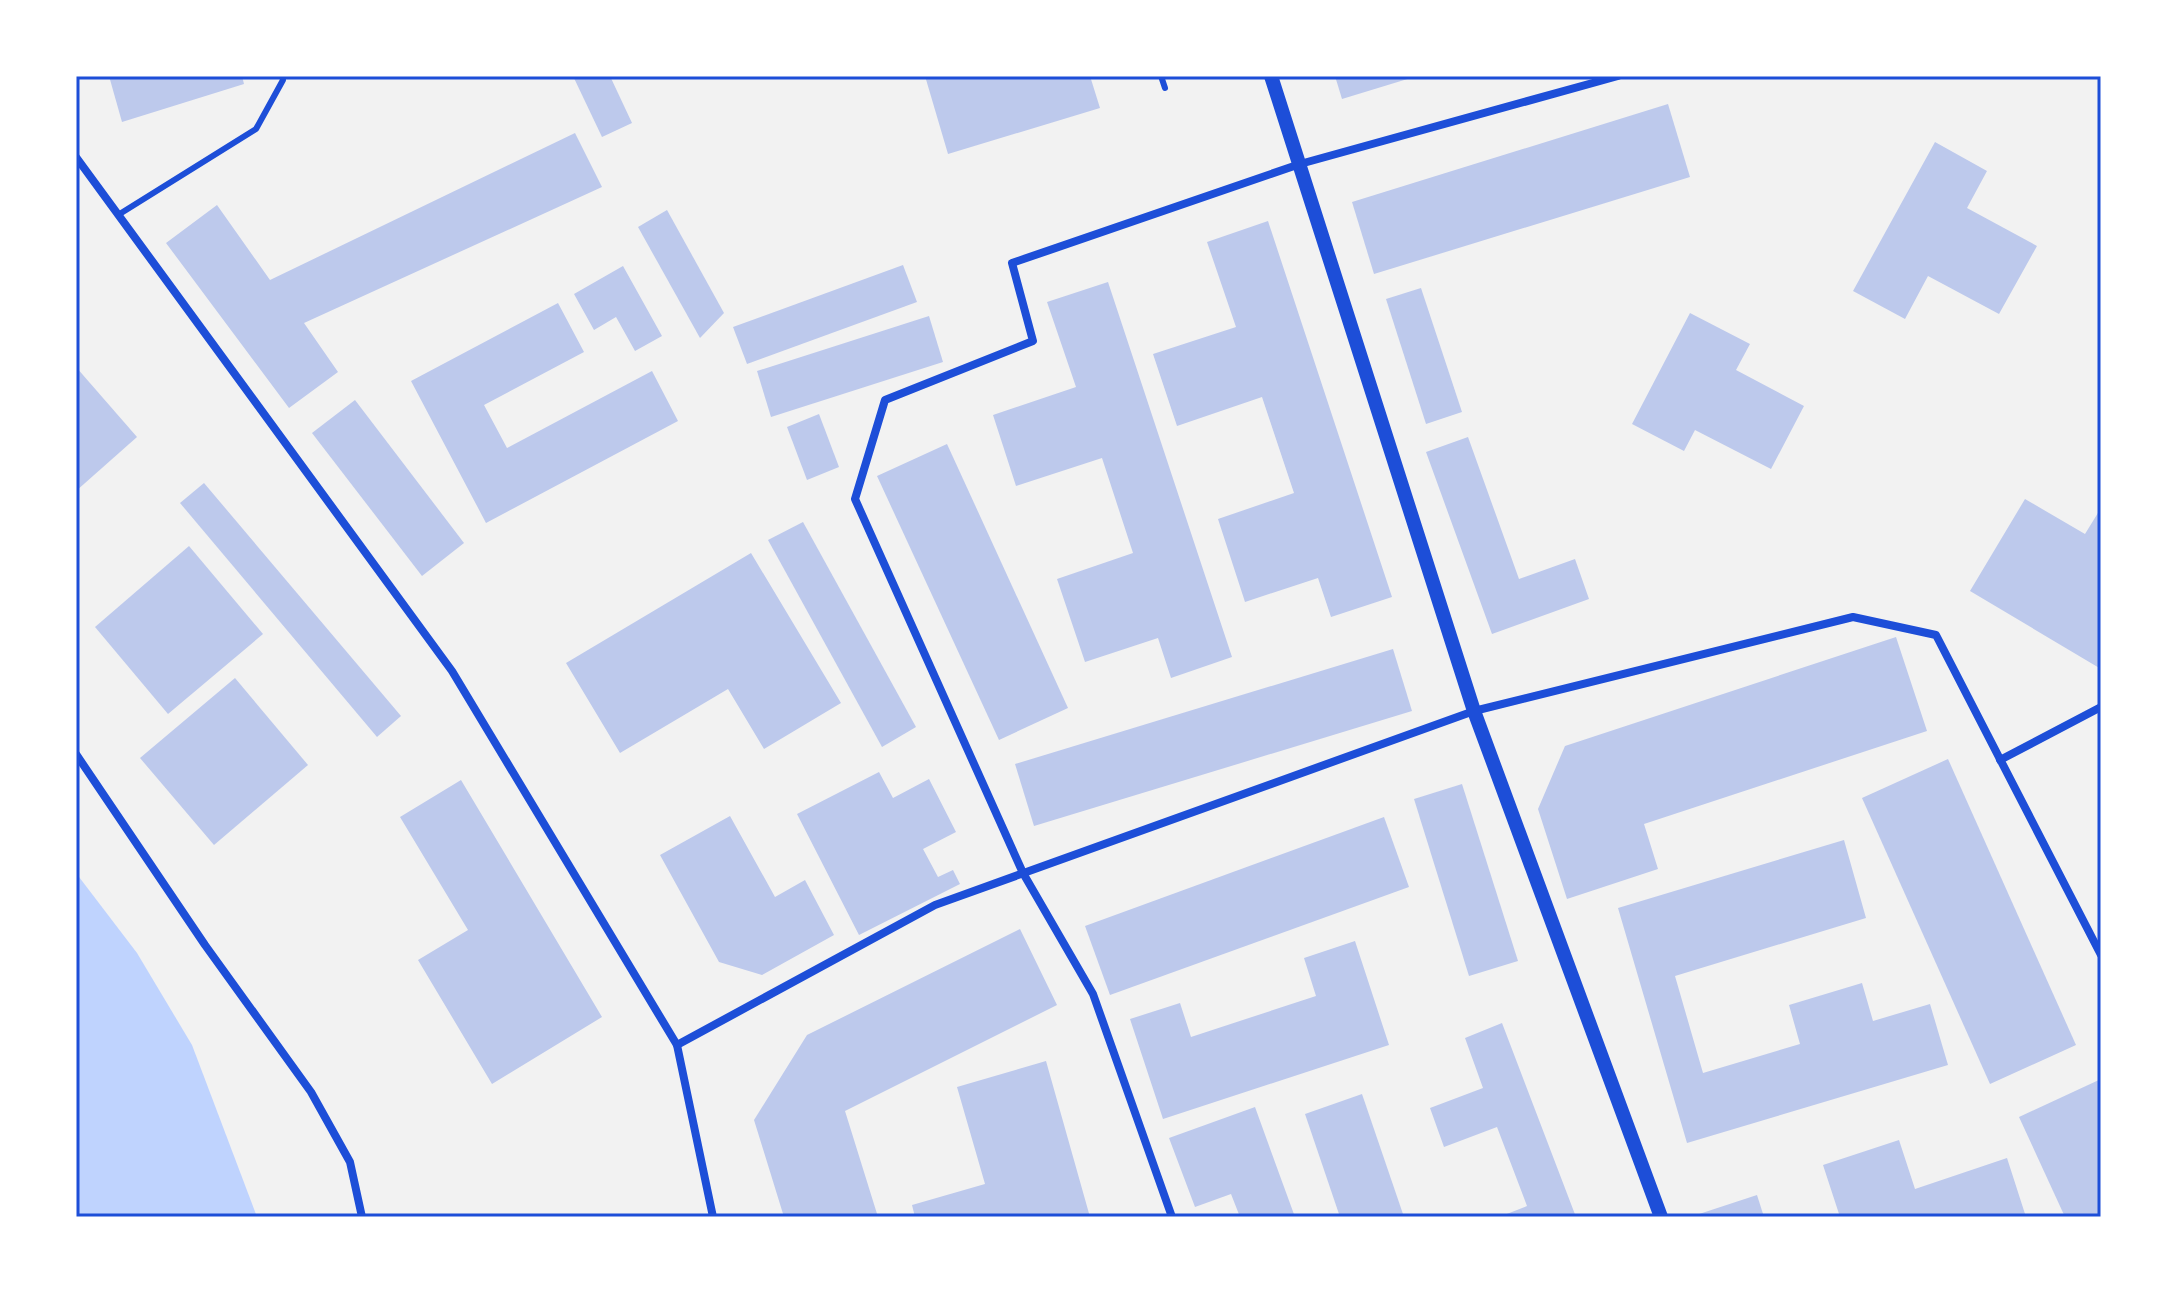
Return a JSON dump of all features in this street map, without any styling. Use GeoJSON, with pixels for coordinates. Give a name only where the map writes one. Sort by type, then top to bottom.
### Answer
{"type":"FeatureCollection","features":[{"type":"Feature","properties":{"kind":"street"},"geometry":{"type":"LineString","coordinates":[[1271,76],[1474,711],[1661,1217]]}},
{"type":"Feature","properties":{"kind":"street"},"geometry":{"type":"LineString","coordinates":[[1172,1217],[1093,994],[1023,873],[855,499],[885,400],[1033,341],[1012,263],[1300,164],[1618,76]]}},
{"type":"Feature","properties":{"kind":"street"},"geometry":{"type":"LineString","coordinates":[[76,157],[452,671],[677,1045],[713,1217]]}},
{"type":"Feature","properties":{"kind":"street"},"geometry":{"type":"LineString","coordinates":[[677,1045],[935,905],[1474,711],[1853,617],[1936,635],[2101,955]]}},
{"type":"Feature","properties":{"kind":"street"},"geometry":{"type":"LineString","coordinates":[[2000,760],[2101,707]]}},
{"type":"Feature","properties":{"kind":"street"},"geometry":{"type":"LineString","coordinates":[[76,754],[205,945],[311,1092],[350,1162],[362,1217]]}},
{"type":"Feature","properties":{"kind":"lane"},"geometry":{"type":"LineString","coordinates":[[118,215],[256,129],[283,80],[282,76]]}},
{"type":"Feature","properties":{"kind":"lane"},"geometry":{"type":"LineString","coordinates":[[1161,76],[1165,88]]}},
{"type":"Feature","properties":{"kind":"water"},"geometry":{"type":"Polygon","coordinates":[[[76,873],[137,953],[192,1045],[257,1217],[76,1217],[76,873]]]}},
{"type":"Feature","properties":{"kind":"building"},"geometry":{"type":"Polygon","coordinates":[[[109,76],[242,76],[244,84],[122,122],[109,76]]]}},
{"type":"Feature","properties":{"kind":"building"},"geometry":{"type":"Polygon","coordinates":[[[573,76],[610,76],[632,123],[602,137],[573,76]]]}},
{"type":"Feature","properties":{"kind":"building"},"geometry":{"type":"Polygon","coordinates":[[[925,76],[986,76],[987,79],[995,76],[1090,76],[1100,108],[948,154],[925,76]]]}},
{"type":"Feature","properties":{"kind":"building"},"geometry":{"type":"Polygon","coordinates":[[[1335,76],[1414,76],[1414,77],[1342,99],[1335,76]]]}},
{"type":"Feature","properties":{"kind":"building"},"geometry":{"type":"Polygon","coordinates":[[[1668,104],[1690,177],[1374,274],[1352,202],[1668,104]]]}},
{"type":"Feature","properties":{"kind":"building"},"geometry":{"type":"Polygon","coordinates":[[[575,133],[602,187],[304,323],[338,372],[289,408],[166,243],[217,205],[270,280],[575,133]]]}},
{"type":"Feature","properties":{"kind":"building"},"geometry":{"type":"Polygon","coordinates":[[[1935,142],[1987,171],[1967,208],[2037,246],[1999,314],[1928,276],[1905,319],[1853,291],[1935,142]]]}},
{"type":"Feature","properties":{"kind":"building"},"geometry":{"type":"Polygon","coordinates":[[[667,210],[724,313],[700,338],[638,227],[667,210]]]}},
{"type":"Feature","properties":{"kind":"building"},"geometry":{"type":"Polygon","coordinates":[[[1268,221],[1392,597],[1331,617],[1318,578],[1245,602],[1218,519],[1294,493],[1262,397],[1177,426],[1153,354],[1236,327],[1207,242],[1268,221]]]}},
{"type":"Feature","properties":{"kind":"building"},"geometry":{"type":"Polygon","coordinates":[[[903,265],[917,302],[747,364],[733,327],[903,265]]]}},
{"type":"Feature","properties":{"kind":"building"},"geometry":{"type":"Polygon","coordinates":[[[623,266],[662,336],[635,351],[616,317],[594,330],[574,294],[623,266]]]}},
{"type":"Feature","properties":{"kind":"building"},"geometry":{"type":"Polygon","coordinates":[[[1108,282],[1232,657],[1171,678],[1158,638],[1085,662],[1057,579],[1133,553],[1102,458],[1016,486],[993,415],[1076,387],[1047,302],[1108,282]]]}},
{"type":"Feature","properties":{"kind":"building"},"geometry":{"type":"Polygon","coordinates":[[[1421,288],[1462,412],[1426,424],[1386,299],[1421,288]]]}},
{"type":"Feature","properties":{"kind":"building"},"geometry":{"type":"Polygon","coordinates":[[[558,303],[584,352],[484,405],[507,448],[652,371],[678,421],[486,523],[411,381],[558,303]]]}},
{"type":"Feature","properties":{"kind":"building"},"geometry":{"type":"Polygon","coordinates":[[[1690,313],[1750,344],[1736,370],[1804,406],[1771,469],[1695,430],[1684,451],[1632,424],[1690,313]]]}},
{"type":"Feature","properties":{"kind":"building"},"geometry":{"type":"Polygon","coordinates":[[[929,316],[943,362],[771,417],[757,371],[929,316]]]}},
{"type":"Feature","properties":{"kind":"building"},"geometry":{"type":"Polygon","coordinates":[[[76,367],[137,437],[76,491],[76,367]]]}},
{"type":"Feature","properties":{"kind":"building"},"geometry":{"type":"Polygon","coordinates":[[[355,400],[464,543],[422,576],[312,433],[355,400]]]}},
{"type":"Feature","properties":{"kind":"building"},"geometry":{"type":"Polygon","coordinates":[[[819,414],[839,467],[807,480],[787,427],[819,414]]]}},
{"type":"Feature","properties":{"kind":"building"},"geometry":{"type":"Polygon","coordinates":[[[1468,437],[1519,579],[1575,559],[1589,599],[1492,634],[1426,452],[1468,437]]]}},
{"type":"Feature","properties":{"kind":"building"},"geometry":{"type":"Polygon","coordinates":[[[947,444],[1068,708],[999,740],[877,476],[947,444]]]}},
{"type":"Feature","properties":{"kind":"building"},"geometry":{"type":"Polygon","coordinates":[[[204,483],[401,716],[377,737],[180,503],[204,483]]]}},
{"type":"Feature","properties":{"kind":"building"},"geometry":{"type":"Polygon","coordinates":[[[2025,499],[2085,534],[2101,508],[2101,669],[1970,591],[2025,499]]]}},
{"type":"Feature","properties":{"kind":"building"},"geometry":{"type":"Polygon","coordinates":[[[803,522],[916,727],[882,747],[768,540],[803,522]]]}},
{"type":"Feature","properties":{"kind":"building"},"geometry":{"type":"Polygon","coordinates":[[[189,546],[263,634],[168,714],[95,627],[189,546]]]}},
{"type":"Feature","properties":{"kind":"building"},"geometry":{"type":"Polygon","coordinates":[[[751,553],[841,703],[764,749],[728,689],[620,753],[566,663],[751,553]]]}},
{"type":"Feature","properties":{"kind":"building"},"geometry":{"type":"Polygon","coordinates":[[[1896,637],[1927,731],[1644,824],[1658,869],[1567,899],[1538,809],[1565,746],[1896,637]]]}},
{"type":"Feature","properties":{"kind":"building"},"geometry":{"type":"Polygon","coordinates":[[[1393,649],[1412,711],[1034,826],[1015,764],[1393,649]]]}},
{"type":"Feature","properties":{"kind":"building"},"geometry":{"type":"Polygon","coordinates":[[[235,678],[308,765],[214,845],[140,758],[235,678]]]}},
{"type":"Feature","properties":{"kind":"building"},"geometry":{"type":"Polygon","coordinates":[[[1948,759],[2076,1045],[1990,1084],[1862,798],[1948,759]]]}},
{"type":"Feature","properties":{"kind":"building"},"geometry":{"type":"Polygon","coordinates":[[[879,772],[893,798],[929,779],[956,832],[923,849],[938,877],[953,870],[960,884],[859,935],[797,814],[879,772]]]}},
{"type":"Feature","properties":{"kind":"building"},"geometry":{"type":"Polygon","coordinates":[[[461,780],[602,1017],[492,1084],[418,960],[468,930],[400,817],[461,780]]]}},
{"type":"Feature","properties":{"kind":"building"},"geometry":{"type":"Polygon","coordinates":[[[1462,784],[1518,961],[1469,976],[1414,799],[1462,784]]]}},
{"type":"Feature","properties":{"kind":"building"},"geometry":{"type":"Polygon","coordinates":[[[730,816],[775,897],[805,880],[834,935],[762,975],[719,962],[660,855],[730,816]]]}},
{"type":"Feature","properties":{"kind":"building"},"geometry":{"type":"Polygon","coordinates":[[[1384,817],[1409,887],[1110,995],[1085,926],[1384,817]]]}},
{"type":"Feature","properties":{"kind":"building"},"geometry":{"type":"Polygon","coordinates":[[[1844,840],[1866,918],[1675,976],[1703,1073],[1800,1044],[1789,1005],[1862,983],[1873,1021],[1930,1004],[1948,1065],[1687,1143],[1618,908],[1844,840]]]}},
{"type":"Feature","properties":{"kind":"building"},"geometry":{"type":"Polygon","coordinates":[[[1020,929],[1057,1005],[845,1111],[878,1217],[784,1217],[754,1120],[807,1035],[1020,929]]]}},
{"type":"Feature","properties":{"kind":"building"},"geometry":{"type":"Polygon","coordinates":[[[1355,941],[1389,1045],[1163,1119],[1130,1019],[1180,1003],[1191,1037],[1316,996],[1304,958],[1355,941]]]}},
{"type":"Feature","properties":{"kind":"building"},"geometry":{"type":"Polygon","coordinates":[[[1502,1023],[1576,1217],[1499,1217],[1527,1206],[1497,1127],[1444,1147],[1430,1108],[1483,1088],[1465,1038],[1502,1023]]]}},
{"type":"Feature","properties":{"kind":"building"},"geometry":{"type":"Polygon","coordinates":[[[1046,1061],[1090,1217],[915,1217],[912,1205],[985,1184],[957,1087],[1046,1061]]]}},
{"type":"Feature","properties":{"kind":"building"},"geometry":{"type":"Polygon","coordinates":[[[2101,1079],[2101,1217],[2065,1217],[2019,1117],[2101,1079]]]}},
{"type":"Feature","properties":{"kind":"building"},"geometry":{"type":"Polygon","coordinates":[[[1362,1094],[1404,1217],[1340,1217],[1305,1114],[1362,1094]]]}},
{"type":"Feature","properties":{"kind":"building"},"geometry":{"type":"Polygon","coordinates":[[[1255,1107],[1295,1217],[1240,1217],[1231,1194],[1195,1207],[1169,1138],[1255,1107]]]}},
{"type":"Feature","properties":{"kind":"building"},"geometry":{"type":"Polygon","coordinates":[[[1899,1140],[1915,1189],[2007,1158],[2026,1217],[1840,1217],[1823,1165],[1899,1140]]]}},
{"type":"Feature","properties":{"kind":"building"},"geometry":{"type":"Polygon","coordinates":[[[1757,1195],[1764,1217],[1693,1216],[1757,1195]]]}}]}
